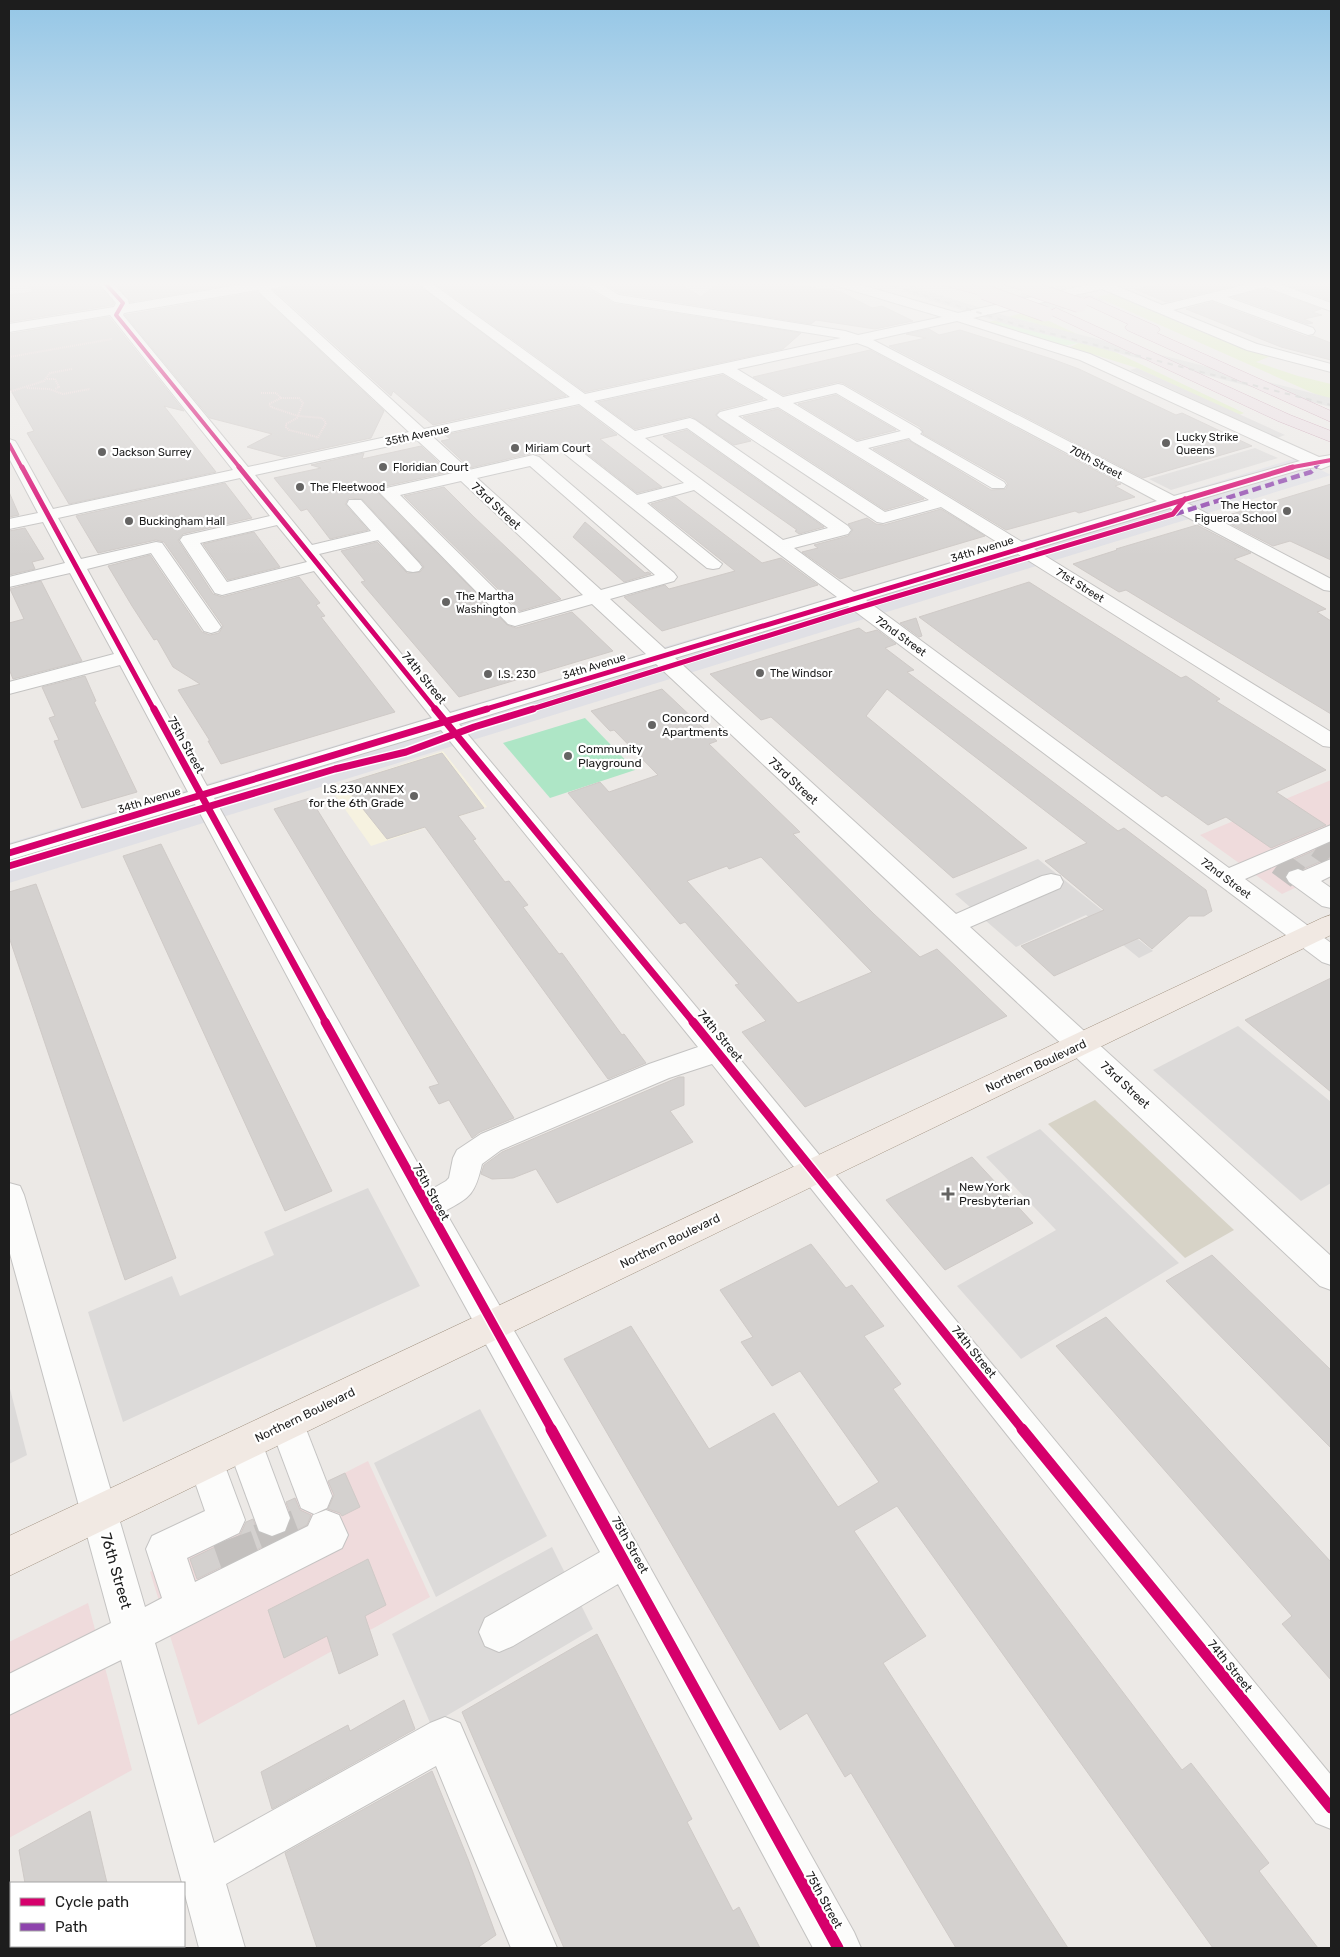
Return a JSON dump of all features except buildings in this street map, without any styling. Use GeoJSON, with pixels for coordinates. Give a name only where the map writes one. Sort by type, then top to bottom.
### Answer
{"type":"FeatureCollection","features":[{"type":"Feature","properties":{"kind":"highway"},"geometry":{"type":"LineString","coordinates":[[1188,373],[1240,406],[1327,443]]}},
{"type":"Feature","properties":{"kind":"highway"},"geometry":{"type":"LineString","coordinates":[[1234,373],[1331,417]]}},
{"type":"Feature","properties":{"kind":"highway"},"geometry":{"type":"LineString","coordinates":[[1266,388],[1331,411]]}},
{"type":"Feature","properties":{"kind":"main road","name":"Northern Boulevard"},"geometry":{"type":"LineString","coordinates":[[9,1556],[1331,924]]}},
{"type":"Feature","properties":{"kind":"street","name":"74th Street"},"geometry":{"type":"LineString","coordinates":[[162,373],[717,1051],[1331,1808]]}},
{"type":"Feature","properties":{"kind":"street","name":"73rd Street"},"geometry":{"type":"LineString","coordinates":[[354,373],[1331,1276]]}},
{"type":"Feature","properties":{"kind":"street","name":"72nd Street"},"geometry":{"type":"LineString","coordinates":[[548,373],[1331,956]]}},
{"type":"Feature","properties":{"kind":"street","name":"35th Avenue"},"geometry":{"type":"LineString","coordinates":[[9,524],[701,373]]}},
{"type":"Feature","properties":{"kind":"street","name":"71st Street"},"geometry":{"type":"LineString","coordinates":[[734,373],[1027,552],[1331,741]]}},
{"type":"Feature","properties":{"kind":"street","name":"70th Street"},"geometry":{"type":"LineString","coordinates":[[930,373],[1331,586]]}},
{"type":"Feature","properties":{"kind":"street"},"geometry":{"type":"LineString","coordinates":[[1122,373],[1328,464]]}},
{"type":"Feature","properties":{"kind":"street"},"geometry":{"type":"LineString","coordinates":[[855,447],[914,432],[838,388],[725,415],[884,518],[944,501]]}},
{"type":"Feature","properties":{"kind":"street"},"geometry":{"type":"LineString","coordinates":[[633,436],[690,423],[842,530],[780,546]]}},
{"type":"Feature","properties":{"kind":"street"},"geometry":{"type":"LineString","coordinates":[[917,438],[998,485]]}},
{"type":"Feature","properties":{"kind":"street","name":"75th Street"},"geometry":{"type":"LineString","coordinates":[[9,444],[492,1326],[625,1559],[838,1948]]}},
{"type":"Feature","properties":{"kind":"street"},"geometry":{"type":"LineString","coordinates":[[571,451],[713,564]]}},
{"type":"Feature","properties":{"kind":"street"},"geometry":{"type":"LineString","coordinates":[[533,460],[668,577],[514,620],[388,493],[464,476],[533,460]]}},
{"type":"Feature","properties":{"kind":"street"},"geometry":{"type":"LineString","coordinates":[[901,475],[956,460]]}},
{"type":"Feature","properties":{"kind":"street","name":"34th Avenue"},"geometry":{"type":"LineString","coordinates":[[9,853],[335,769],[364,764],[451,728],[474,727],[666,662],[1181,506],[1312,472],[1328,464]]}},
{"type":"Feature","properties":{"kind":"street"},"geometry":{"type":"LineString","coordinates":[[634,501],[698,484]]}},
{"type":"Feature","properties":{"kind":"street"},"geometry":{"type":"LineString","coordinates":[[355,504],[413,567]]}},
{"type":"Feature","properties":{"kind":"street"},"geometry":{"type":"LineString","coordinates":[[281,519],[189,540],[222,589],[381,534]]}},
{"type":"Feature","properties":{"kind":"street"},"geometry":{"type":"LineString","coordinates":[[9,582],[156,547],[211,627]]}},
{"type":"Feature","properties":{"kind":"street"},"geometry":{"type":"LineString","coordinates":[[9,688],[125,657]]}},
{"type":"Feature","properties":{"kind":"street","name":"34th Avenue"},"geometry":{"type":"LineString","coordinates":[[9,866],[184,813],[205,802]]}},
{"type":"Feature","properties":{"kind":"street"},"geometry":{"type":"LineString","coordinates":[[1227,878],[1299,867],[1324,837]]}},
{"type":"Feature","properties":{"kind":"street"},"geometry":{"type":"LineString","coordinates":[[1299,867],[1331,900]]}},
{"type":"Feature","properties":{"kind":"street"},"geometry":{"type":"LineString","coordinates":[[950,925],[973,917],[1051,882]]}},
{"type":"Feature","properties":{"kind":"street"},"geometry":{"type":"LineString","coordinates":[[426,1206],[457,1190],[463,1181],[468,1158],[492,1142],[659,1071],[717,1051]]}},
{"type":"Feature","properties":{"kind":"street","name":"76th Street"},"geometry":{"type":"LineString","coordinates":[[9,1195],[222,1948]]}},
{"type":"Feature","properties":{"kind":"street"},"geometry":{"type":"LineString","coordinates":[[184,1607],[165,1549],[236,1551],[281,1541],[329,1535],[287,1423]]}},
{"type":"Feature","properties":{"kind":"street"},"geometry":{"type":"LineString","coordinates":[[245,1444],[281,1541]]}},
{"type":"Feature","properties":{"kind":"street"},"geometry":{"type":"LineString","coordinates":[[206,1462],[236,1551]]}},
{"type":"Feature","properties":{"kind":"street"},"geometry":{"type":"LineString","coordinates":[[9,1695],[184,1607],[236,1551]]}},
{"type":"Feature","properties":{"kind":"street"},"geometry":{"type":"LineString","coordinates":[[499,1632],[625,1559]]}},
{"type":"Feature","properties":{"kind":"street"},"geometry":{"type":"LineString","coordinates":[[201,1874],[445,1738],[534,1948]]}},
{"type":"Feature","properties":{"kind":"path"},"geometry":{"type":"LineString","coordinates":[[46,379],[50,373]]}},
{"type":"Feature","properties":{"kind":"path"},"geometry":{"type":"LineString","coordinates":[[9,392],[46,379],[55,380],[59,387],[54,390]]}},
{"type":"Feature","properties":{"kind":"path"},"geometry":{"type":"LineString","coordinates":[[24,388],[54,390],[63,394],[90,389]]}},
{"type":"Feature","properties":{"kind":"path"},"geometry":{"type":"LineString","coordinates":[[261,393],[276,393],[281,398]]}},
{"type":"Feature","properties":{"kind":"path"},"geometry":{"type":"LineString","coordinates":[[318,438],[326,423],[322,418],[298,416],[270,407],[269,404],[281,398],[291,397],[301,400],[303,403],[298,416],[286,424],[286,427],[289,430],[318,438],[323,438]]}},
{"type":"Feature","properties":{"kind":"shaded area"},"geometry":{"type":"Polygon","coordinates":[[[1137,373],[1149,373],[1285,435],[1277,438],[1137,373]]]}},
{"type":"Feature","properties":{"kind":"shaded area"},"geometry":{"type":"Polygon","coordinates":[[[1255,448],[1278,458],[1171,490],[1149,479],[1255,448]]]}},
{"type":"Feature","properties":{"kind":"shaded area"},"geometry":{"type":"Polygon","coordinates":[[[1297,458],[1331,475],[9,883],[9,843],[1297,458]]]}},
{"type":"Feature","properties":{"kind":"shaded area","name":"I.S.230 ANNEX for the 6th Grade"},"geometry":{"type":"Polygon","coordinates":[[[443,751],[487,807],[371,846],[330,788],[443,751]]]}},
{"type":"Feature","properties":{"kind":"shaded area"},"geometry":{"type":"Polygon","coordinates":[[[1331,780],[1331,871],[1282,894],[1200,835],[1331,780]]]}},
{"type":"Feature","properties":{"kind":"shaded area"},"geometry":{"type":"Polygon","coordinates":[[[1038,859],[1153,951],[1139,958],[1086,915],[1016,947],[955,894],[1038,859]]]}},
{"type":"Feature","properties":{"kind":"shaded area"},"geometry":{"type":"Polygon","coordinates":[[[1238,1026],[1331,1102],[1331,1183],[1301,1201],[1153,1070],[1238,1026]]]}},
{"type":"Feature","properties":{"kind":"shaded area"},"geometry":{"type":"Polygon","coordinates":[[[1095,1100],[1234,1230],[1185,1258],[1048,1124],[1095,1100]]]}},
{"type":"Feature","properties":{"kind":"shaded area"},"geometry":{"type":"Polygon","coordinates":[[[1040,1129],[1179,1263],[1021,1359],[957,1286],[1056,1230],[986,1157],[1040,1129]]]}},
{"type":"Feature","properties":{"kind":"shaded area"},"geometry":{"type":"Polygon","coordinates":[[[368,1188],[420,1286],[123,1422],[88,1312],[172,1276],[180,1296],[274,1255],[264,1232],[368,1188]]]}},
{"type":"Feature","properties":{"kind":"shaded area"},"geometry":{"type":"Polygon","coordinates":[[[9,1385],[27,1455],[9,1464],[9,1385]]]}},
{"type":"Feature","properties":{"kind":"shaded area"},"geometry":{"type":"Polygon","coordinates":[[[480,1409],[547,1536],[436,1597],[374,1463],[480,1409]]]}},
{"type":"Feature","properties":{"kind":"shaded area"},"geometry":{"type":"Polygon","coordinates":[[[368,1461],[430,1597],[198,1725],[150,1572],[368,1461]]]}},
{"type":"Feature","properties":{"kind":"shaded area"},"geometry":{"type":"Polygon","coordinates":[[[552,1547],[593,1629],[431,1725],[392,1634],[552,1547]]]}},
{"type":"Feature","properties":{"kind":"shaded area"},"geometry":{"type":"Polygon","coordinates":[[[88,1603],[132,1770],[9,1838],[9,1642],[88,1603]]]}},
{"type":"Feature","properties":{"kind":"green space"},"geometry":{"type":"Polygon","coordinates":[[[1149,373],[1160,373],[1244,413],[1239,415],[1149,373]]]}},
{"type":"Feature","properties":{"kind":"green space"},"geometry":{"type":"Polygon","coordinates":[[[1269,373],[1290,373],[1331,384],[1331,401],[1269,373]]]}},
{"type":"Feature","properties":{"kind":"green space","name":"Community Playground"},"geometry":{"type":"Polygon","coordinates":[[[585,718],[635,770],[550,798],[503,743],[585,718]]]}},
{"type":"Feature","properties":{"kind":"pier"},"geometry":{"type":"Polygon","coordinates":[[[1198,373],[1233,373],[1331,398],[1331,407],[1198,373]]]}},
{"type":"Feature","properties":{"kind":"tunnel"},"geometry":{"type":"LineString","coordinates":[[1318,846],[1331,855]]}},
{"type":"Feature","properties":{"kind":"tunnel"},"geometry":{"type":"LineString","coordinates":[[1279,863],[1298,877]]}},
{"type":"Feature","properties":{"kind":"tunnel"},"geometry":{"type":"LineString","coordinates":[[272,1518],[284,1549]]}},
{"type":"Feature","properties":{"kind":"tunnel"},"geometry":{"type":"LineString","coordinates":[[232,1538],[243,1569]]}},
{"type":"Feature","properties":{"kind":"railway"},"geometry":{"type":"LineString","coordinates":[[1207,373],[1331,405]]}},
{"type":"Feature","properties":{"kind":"marked path"},"geometry":{"type":"LineString","coordinates":[[1175,514],[1311,472],[1320,463]]}},
{"type":"Feature","properties":{"kind":"cycle path"},"geometry":{"type":"LineString","coordinates":[[163,373],[446,722],[750,1091],[1331,1808]]}},
{"type":"Feature","properties":{"kind":"cycle path"},"geometry":{"type":"LineString","coordinates":[[9,444],[426,1206],[625,1559],[838,1948]]}},
{"type":"Feature","properties":{"kind":"cycle path"},"geometry":{"type":"LineString","coordinates":[[9,853],[1205,492],[1297,466],[1331,460]]}},
{"type":"Feature","properties":{"kind":"cycle path"},"geometry":{"type":"LineString","coordinates":[[9,866],[335,769],[371,762],[406,752],[474,727],[844,612],[1173,514],[1185,499]]}},
{"type":"Feature","properties":{"kind":"place","name":"Lucky Strike Queens"},"geometry":{"type":"Point","coordinates":[1166,443]}},
{"type":"Feature","properties":{"kind":"place","name":"Miriam Court"},"geometry":{"type":"Point","coordinates":[515,448]}},
{"type":"Feature","properties":{"kind":"place","name":"Jackson Surrey"},"geometry":{"type":"Point","coordinates":[102,452]}},
{"type":"Feature","properties":{"kind":"place","name":"Floridian Court"},"geometry":{"type":"Point","coordinates":[383,467]}},
{"type":"Feature","properties":{"kind":"place","name":"The Fleetwood"},"geometry":{"type":"Point","coordinates":[300,487]}},
{"type":"Feature","properties":{"kind":"place","name":"The Hector Figueroa School"},"geometry":{"type":"Point","coordinates":[1287,511]}},
{"type":"Feature","properties":{"kind":"place","name":"Buckingham Hall"},"geometry":{"type":"Point","coordinates":[129,521]}},
{"type":"Feature","properties":{"kind":"place","name":"The Martha Washington"},"geometry":{"type":"Point","coordinates":[446,602]}},
{"type":"Feature","properties":{"kind":"place","name":"The Windsor"},"geometry":{"type":"Point","coordinates":[760,673]}},
{"type":"Feature","properties":{"kind":"place","name":"I.S. 230"},"geometry":{"type":"Point","coordinates":[488,674]}},
{"type":"Feature","properties":{"kind":"place","name":"Concord Apartments"},"geometry":{"type":"Point","coordinates":[652,725]}},
{"type":"Feature","properties":{"kind":"place","name":"Community Playground"},"geometry":{"type":"Point","coordinates":[568,756]}},
{"type":"Feature","properties":{"kind":"place","name":"I.S.230 ANNEX for the 6th Grade"},"geometry":{"type":"Point","coordinates":[414,796]}},
{"type":"Feature","properties":{"kind":"place","name":"New York Presbyterian"},"geometry":{"type":"Point","coordinates":[948,1194]}}]}
